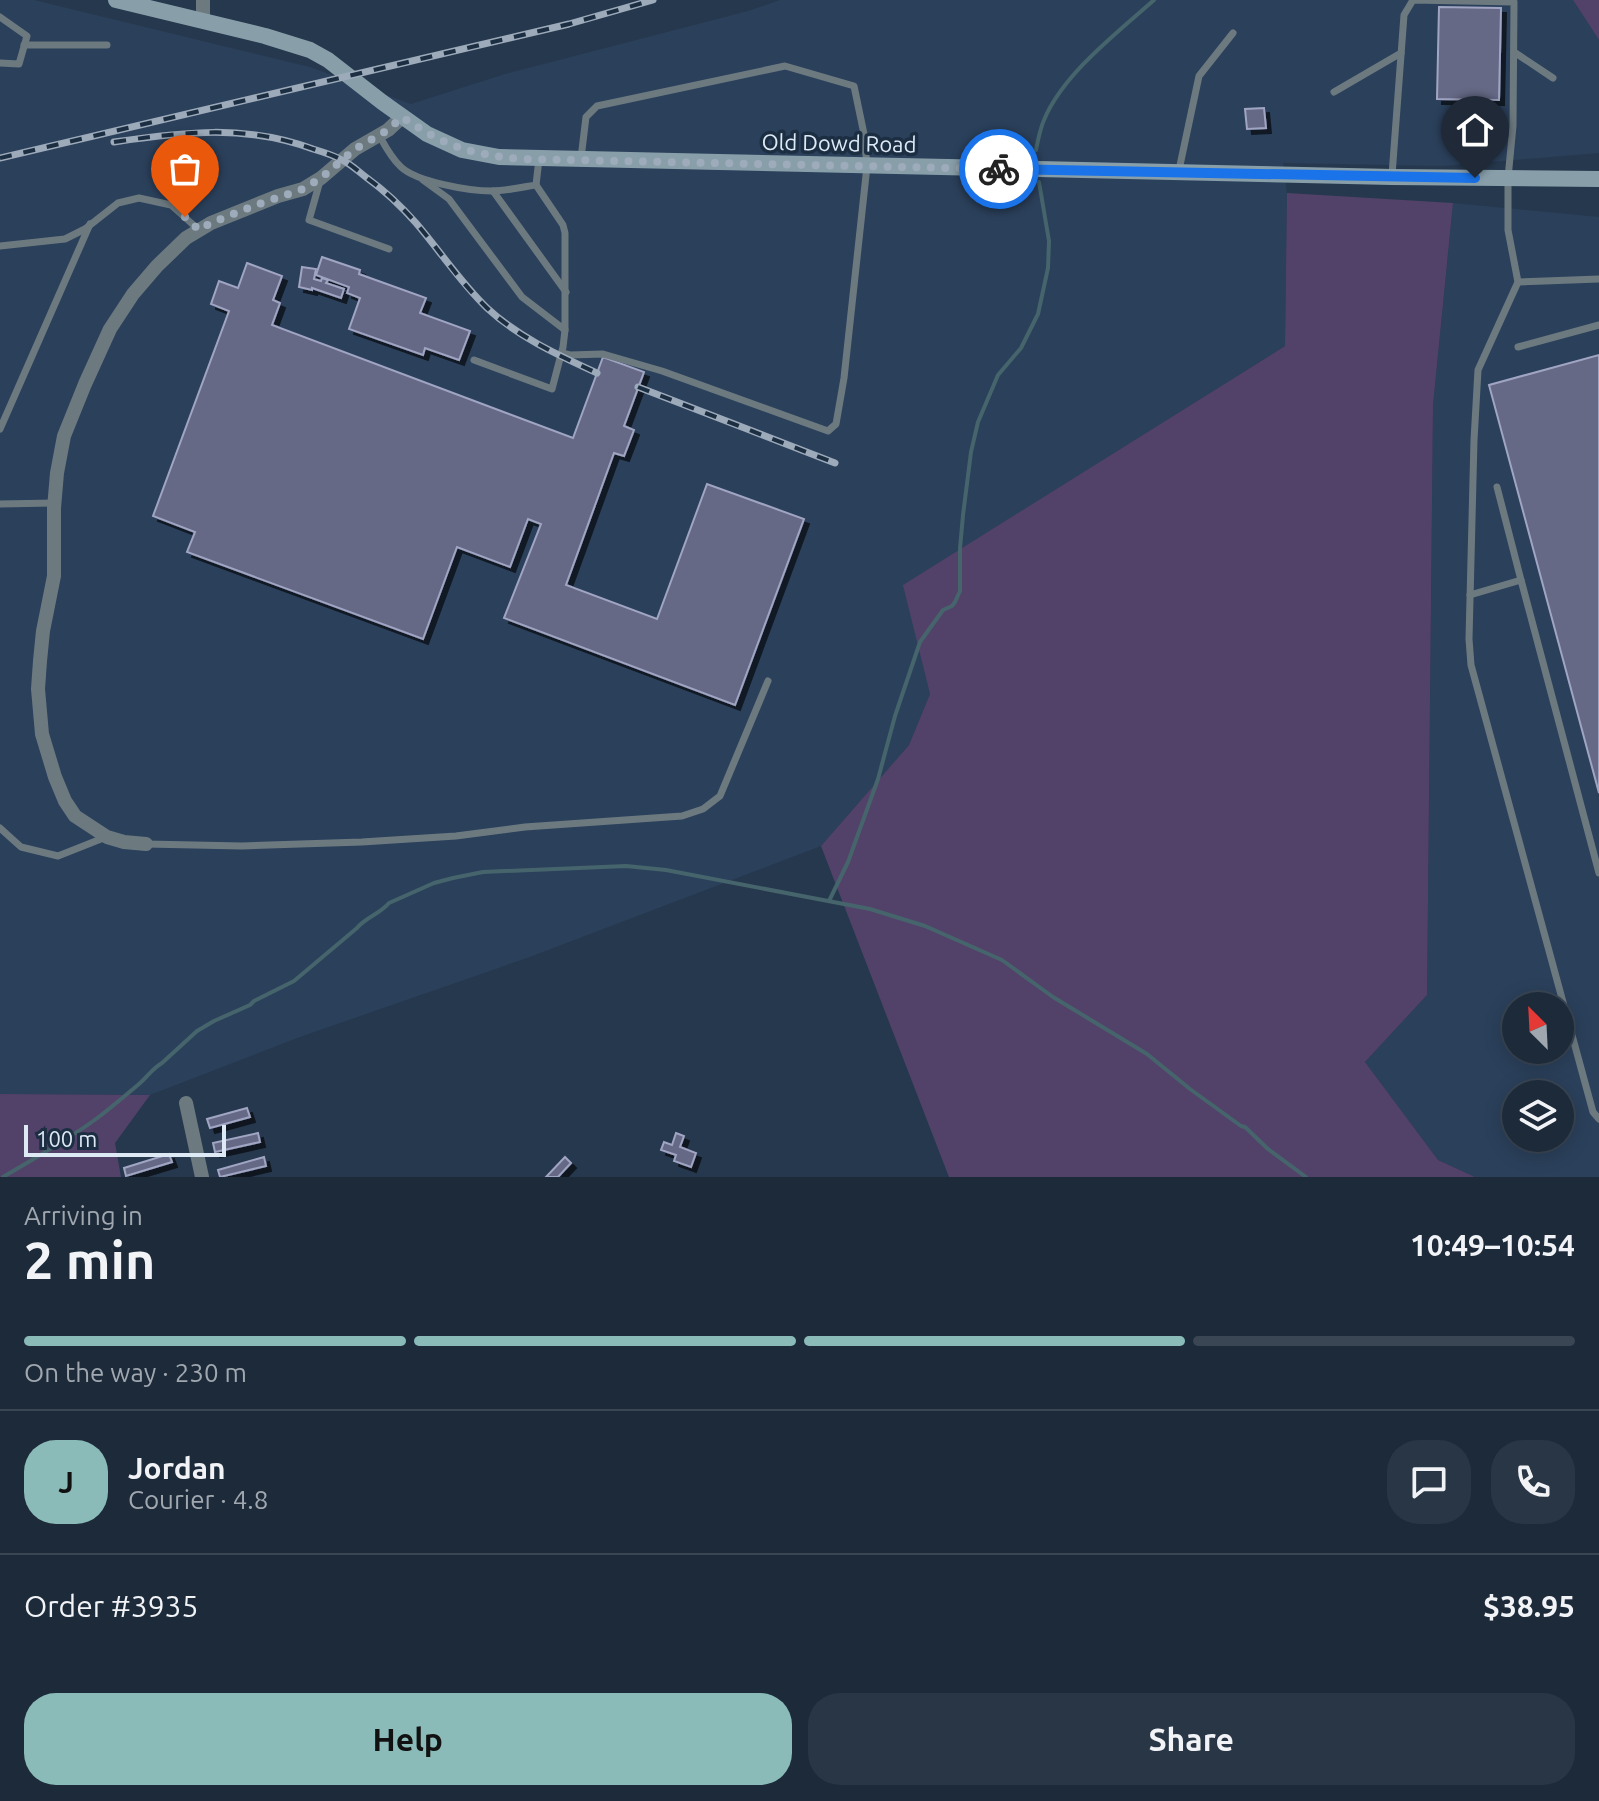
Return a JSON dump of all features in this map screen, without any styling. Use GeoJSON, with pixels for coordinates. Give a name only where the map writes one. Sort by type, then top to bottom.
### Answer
{"type":"FeatureCollection","features":[{"type":"Feature","properties":{"kind":"street","name":"Old Dowd Road"},"geometry":{"type":"LineString","coordinates":[[116,0],[310,50],[427,134],[462,150],[499,157],[1178,173],[1599,179]]}},
{"type":"Feature","properties":{"kind":"street"},"geometry":{"type":"LineString","coordinates":[[203,0],[203,21]]}},
{"type":"Feature","properties":{"kind":"street"},"geometry":{"type":"LineString","coordinates":[[146,844],[107,837],[75,816],[55,777],[42,734],[38,689],[43,631],[54,576],[54,503],[64,436],[110,329],[133,294],[186,238],[211,223],[303,189],[402,117]]}},
{"type":"Feature","properties":{"kind":"street"},"geometry":{"type":"LineString","coordinates":[[186,1103],[202,1177]]}},
{"type":"Feature","properties":{"kind":"lane"},"geometry":{"type":"LineString","coordinates":[[1392,177],[1404,15],[1413,0],[1514,2],[1508,230],[1518,282],[1478,370],[1470,595],[1471,665],[1593,1112],[1599,1119]]}},
{"type":"Feature","properties":{"kind":"lane"},"geometry":{"type":"LineString","coordinates":[[0,17],[27,36],[19,64],[0,63]]}},
{"type":"Feature","properties":{"kind":"lane"},"geometry":{"type":"LineString","coordinates":[[1178,173],[1199,76],[1233,33]]}},
{"type":"Feature","properties":{"kind":"lane"},"geometry":{"type":"LineString","coordinates":[[24,45],[107,45]]}},
{"type":"Feature","properties":{"kind":"lane"},"geometry":{"type":"LineString","coordinates":[[1514,52],[1553,78]]}},
{"type":"Feature","properties":{"kind":"lane"},"geometry":{"type":"LineString","coordinates":[[1334,92],[1401,53]]}},
{"type":"Feature","properties":{"kind":"lane"},"geometry":{"type":"LineString","coordinates":[[562,353],[603,354],[662,371],[828,431],[836,424],[844,378],[867,166],[854,86],[785,66],[597,106],[586,117],[581,160]]}},
{"type":"Feature","properties":{"kind":"lane"},"geometry":{"type":"LineString","coordinates":[[379,135],[402,169],[449,199],[522,297],[565,330]]}},
{"type":"Feature","properties":{"kind":"lane"},"geometry":{"type":"LineString","coordinates":[[474,360],[552,389],[565,330],[565,233],[563,225],[536,185],[539,159]]}},
{"type":"Feature","properties":{"kind":"lane"},"geometry":{"type":"LineString","coordinates":[[321,178],[309,220],[389,249]]}},
{"type":"Feature","properties":{"kind":"lane"},"geometry":{"type":"LineString","coordinates":[[423,180],[493,191],[536,185]]}},
{"type":"Feature","properties":{"kind":"lane"},"geometry":{"type":"LineString","coordinates":[[493,191],[566,292]]}},
{"type":"Feature","properties":{"kind":"lane"},"geometry":{"type":"LineString","coordinates":[[0,246],[65,239],[85,229],[118,203],[139,198],[171,205],[199,230]]}},
{"type":"Feature","properties":{"kind":"lane"},"geometry":{"type":"LineString","coordinates":[[0,429],[90,224]]}},
{"type":"Feature","properties":{"kind":"lane"},"geometry":{"type":"LineString","coordinates":[[1518,282],[1599,279]]}},
{"type":"Feature","properties":{"kind":"lane"},"geometry":{"type":"LineString","coordinates":[[1518,347],[1599,325]]}},
{"type":"Feature","properties":{"kind":"lane"},"geometry":{"type":"LineString","coordinates":[[1497,487],[1599,873]]}},
{"type":"Feature","properties":{"kind":"lane"},"geometry":{"type":"LineString","coordinates":[[0,504],[54,503]]}},
{"type":"Feature","properties":{"kind":"lane"},"geometry":{"type":"LineString","coordinates":[[1470,595],[1521,580]]}},
{"type":"Feature","properties":{"kind":"lane"},"geometry":{"type":"LineString","coordinates":[[146,844],[242,846],[362,842],[682,816],[703,809],[720,796],[768,681]]}},
{"type":"Feature","properties":{"kind":"lane"},"geometry":{"type":"LineString","coordinates":[[0,828],[21,847],[58,856],[107,837]]}},
{"type":"Feature","properties":{"kind":"shaded area"},"geometry":{"type":"Polygon","coordinates":[[[0,0],[34,0],[310,67],[411,104],[505,74],[780,0],[1573,0],[1599,40],[1599,153],[1443,166],[1283,163],[1287,193],[1285,346],[904,585],[930,694],[909,745],[821,846],[527,958],[297,1038],[150,1095],[0,1094],[0,0]]]}},
{"type":"Feature","properties":{"kind":"shaded area"},"geometry":{"type":"Polygon","coordinates":[[[1573,0],[1599,0],[1599,40],[1573,0]]]}},
{"type":"Feature","properties":{"kind":"shaded area"},"geometry":{"type":"Polygon","coordinates":[[[1287,193],[1453,203],[1433,405],[1427,995],[1365,1062],[1438,1160],[1475,1177],[949,1177],[821,846],[909,745],[930,694],[903,585],[1285,346],[1287,193]]]}},
{"type":"Feature","properties":{"kind":"shaded area"},"geometry":{"type":"Polygon","coordinates":[[[1453,203],[1599,217],[1599,1177],[1475,1177],[1438,1160],[1365,1062],[1427,995],[1433,405],[1453,203]]]}},
{"type":"Feature","properties":{"kind":"shaded area"},"geometry":{"type":"Polygon","coordinates":[[[0,1094],[150,1095],[115,1143],[121,1177],[0,1177],[0,1094]]]}},
{"type":"Feature","properties":{"kind":"building"},"geometry":{"type":"Polygon","coordinates":[[[1439,7],[1501,8],[1499,100],[1437,99],[1439,7]]]}},
{"type":"Feature","properties":{"kind":"building"},"geometry":{"type":"Polygon","coordinates":[[[1264,108],[1266,128],[1247,129],[1245,109],[1264,108]]]}},
{"type":"Feature","properties":{"kind":"building"},"geometry":{"type":"Polygon","coordinates":[[[322,257],[426,298],[420,313],[470,331],[459,360],[425,348],[423,355],[349,329],[360,298],[347,293],[349,287],[316,275],[322,257]]]}},
{"type":"Feature","properties":{"kind":"building"},"geometry":{"type":"Polygon","coordinates":[[[247,263],[282,276],[273,300],[280,303],[272,325],[573,438],[603,357],[644,372],[624,426],[634,430],[624,456],[614,453],[566,585],[657,619],[707,484],[804,519],[735,705],[504,618],[541,524],[528,519],[510,567],[457,547],[423,639],[187,552],[195,532],[153,516],[229,311],[211,304],[219,281],[238,288],[247,263]]]}},
{"type":"Feature","properties":{"kind":"building"},"geometry":{"type":"Polygon","coordinates":[[[302,267],[316,269],[314,279],[328,280],[326,283],[344,289],[341,298],[299,287],[302,267]]]}},
{"type":"Feature","properties":{"kind":"building"},"geometry":{"type":"Polygon","coordinates":[[[1599,355],[1599,793],[1489,385],[1599,355]]]}},
{"type":"Feature","properties":{"kind":"building"},"geometry":{"type":"Polygon","coordinates":[[[247,1108],[250,1117],[210,1128],[207,1119],[247,1108]]]}},
{"type":"Feature","properties":{"kind":"building"},"geometry":{"type":"Polygon","coordinates":[[[258,1133],[260,1142],[215,1152],[213,1143],[258,1133]]]}},
{"type":"Feature","properties":{"kind":"building"},"geometry":{"type":"Polygon","coordinates":[[[676,1133],[684,1136],[680,1147],[696,1153],[691,1167],[674,1161],[676,1155],[661,1150],[664,1142],[672,1145],[676,1133]]]}},
{"type":"Feature","properties":{"kind":"building"},"geometry":{"type":"Polygon","coordinates":[[[169,1154],[172,1162],[126,1176],[124,1168],[169,1154]]]}},
{"type":"Feature","properties":{"kind":"building"},"geometry":{"type":"Polygon","coordinates":[[[264,1157],[266,1166],[220,1177],[218,1170],[264,1157]]]}},
{"type":"Feature","properties":{"kind":"building"},"geometry":{"type":"Polygon","coordinates":[[[565,1157],[571,1163],[558,1177],[546,1177],[565,1157]]]}},
{"type":"Feature","properties":{"kind":"waterway"},"geometry":{"type":"LineString","coordinates":[[1036,150],[1044,120],[1064,86],[1154,0]]}},
{"type":"Feature","properties":{"kind":"waterway"},"geometry":{"type":"LineString","coordinates":[[829,901],[848,862],[878,779],[920,642],[943,610],[952,606],[960,591],[963,515],[978,422],[998,375],[1021,348],[1038,314],[1048,268],[1049,241],[1039,182]]}},
{"type":"Feature","properties":{"kind":"waterway"},"geometry":{"type":"LineString","coordinates":[[3,1177],[100,1116],[197,1031],[294,981],[389,903],[434,883],[483,872],[626,866],[666,870],[870,909],[925,926],[1002,960],[1053,997],[1147,1054],[1306,1177]]}},
{"type":"Feature","properties":{"kind":"railway"},"geometry":{"type":"LineString","coordinates":[[0,158],[569,24],[653,0]]}},
{"type":"Feature","properties":{"kind":"railway"},"geometry":{"type":"LineString","coordinates":[[114,142],[190,133],[239,133],[288,141],[339,158],[399,205],[487,308],[539,345],[597,373]]}},
{"type":"Feature","properties":{"kind":"railway"},"geometry":{"type":"LineString","coordinates":[[638,387],[835,463]]}},
{"type":"Feature","properties":{"kind":"way so far"},"geometry":{"type":"LineString","coordinates":[[185,217],[199,230],[278,196],[303,189],[402,117],[427,134],[462,150],[521,159],[999,169]]}},
{"type":"Feature","properties":{"kind":"route"},"geometry":{"type":"LineString","coordinates":[[999,169],[1475,178]]}}]}
